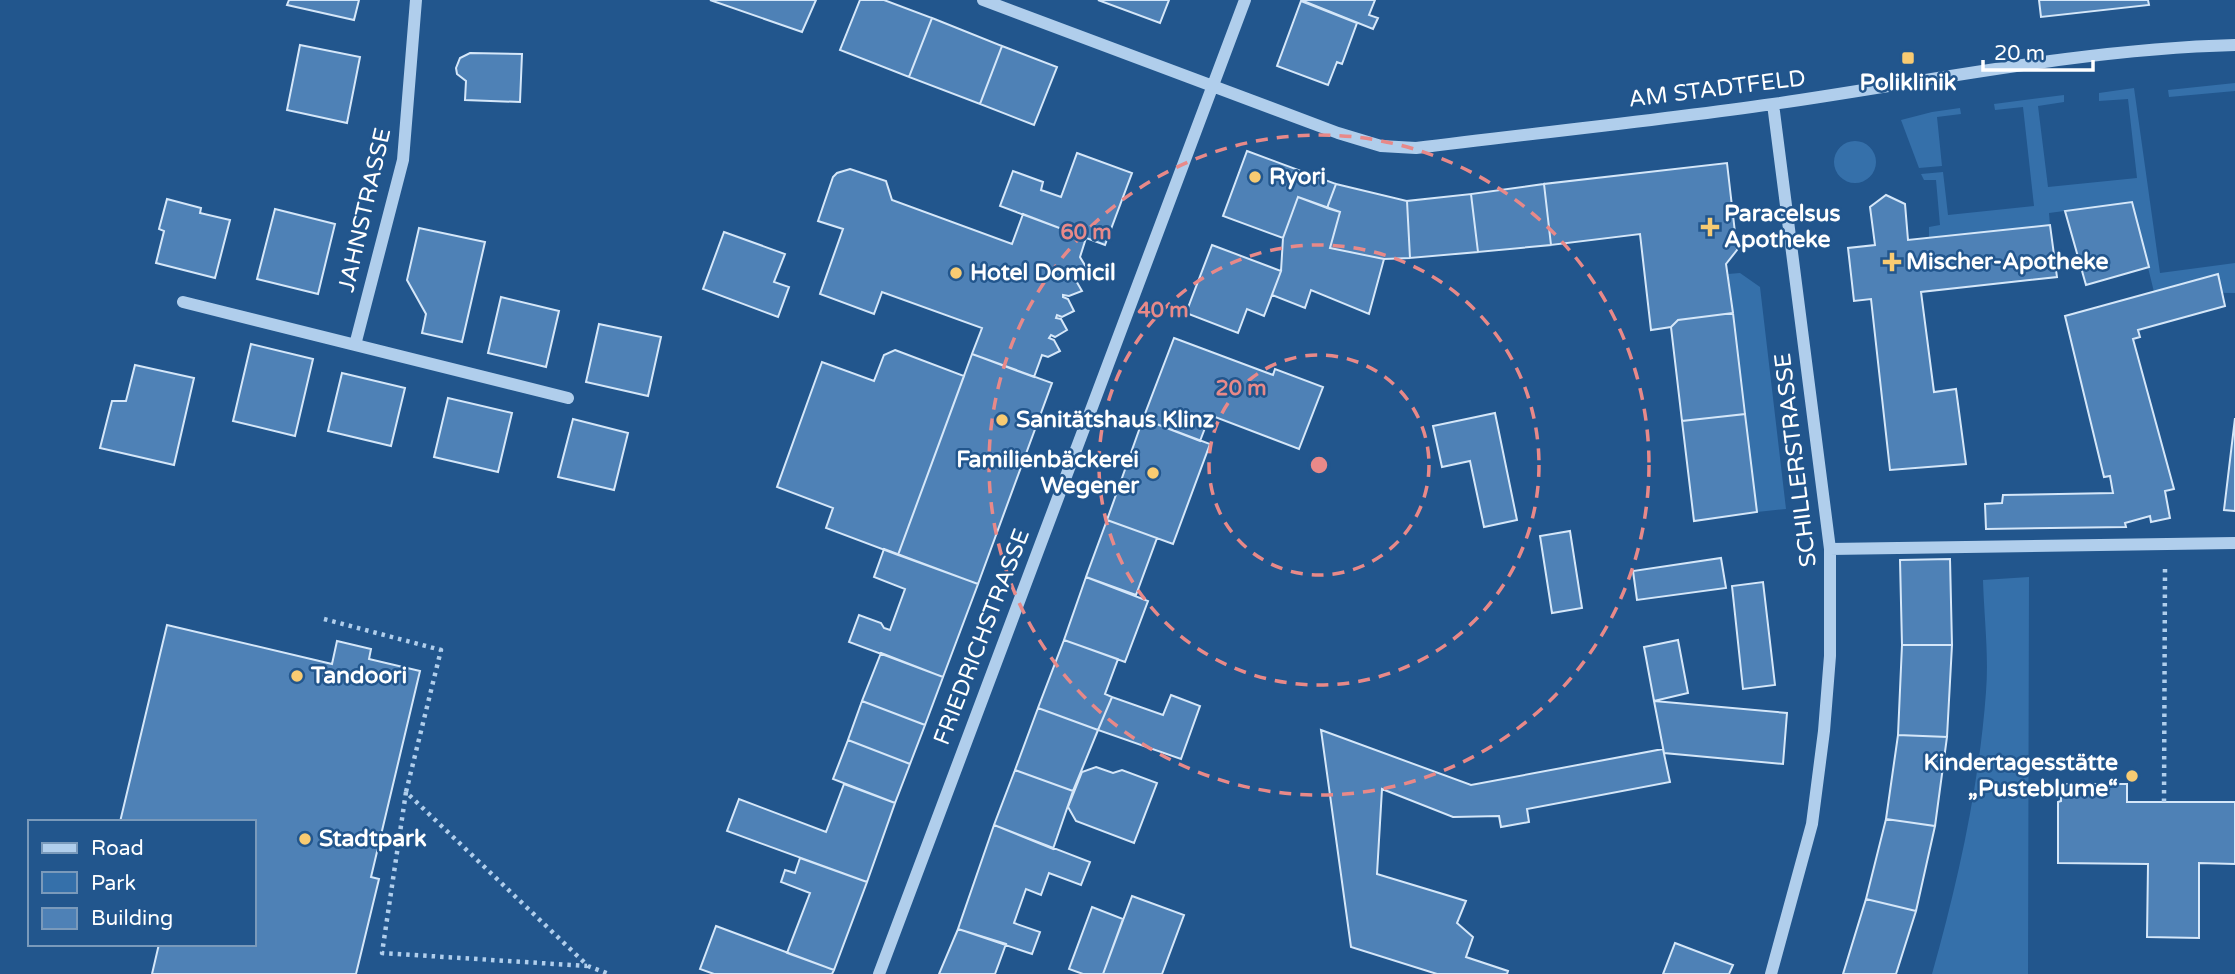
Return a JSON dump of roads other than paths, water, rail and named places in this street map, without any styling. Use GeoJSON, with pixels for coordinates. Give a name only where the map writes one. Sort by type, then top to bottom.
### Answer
{"type":"FeatureCollection","features":[{"type":"Feature","properties":{"kind":"street","name":"JAHNSTRASSE"},"geometry":{"type":"LineString","coordinates":[[355,345],[403,160],[416,0]]}},
{"type":"Feature","properties":{"kind":"street","name":"AM STADTFELD"},"geometry":{"type":"LineString","coordinates":[[984,0],[1338,133],[1381,146],[1416,148],[1773,104],[2080,59],[2189,46],[2235,45]]}},
{"type":"Feature","properties":{"kind":"street","name":"FRIEDRICHSTRASSE"},"geometry":{"type":"LineString","coordinates":[[878,974],[1245,0]]}},
{"type":"Feature","properties":{"kind":"street","name":"SCHILLERSTRASSE"},"geometry":{"type":"LineString","coordinates":[[1771,974],[1814,811],[1828,681],[1830,549],[1773,104]]}},
{"type":"Feature","properties":{"kind":"street"},"geometry":{"type":"LineString","coordinates":[[183,302],[568,398]]}},
{"type":"Feature","properties":{"kind":"street"},"geometry":{"type":"LineString","coordinates":[[1830,549],[2235,542]]}},
{"type":"Feature","properties":{"kind":"place","name":"Poliklinik"},"geometry":{"type":"Point","coordinates":[1908,58]}},
{"type":"Feature","properties":{"kind":"place","name":"Ryori"},"geometry":{"type":"Point","coordinates":[1255,177]}},
{"type":"Feature","properties":{"kind":"place","name":"Paracelsus Apotheke"},"geometry":{"type":"Point","coordinates":[1710,227]}},
{"type":"Feature","properties":{"kind":"place","name":"Mischer-Apotheke"},"geometry":{"type":"Point","coordinates":[1892,262]}},
{"type":"Feature","properties":{"kind":"place","name":"Hotel Domicil"},"geometry":{"type":"Point","coordinates":[956,273]}},
{"type":"Feature","properties":{"kind":"place","name":"Sanitätshaus Klinz"},"geometry":{"type":"Point","coordinates":[1002,420]}},
{"type":"Feature","properties":{"kind":"place","name":"Familienbäckerei Wegener"},"geometry":{"type":"Point","coordinates":[1153,473]}},
{"type":"Feature","properties":{"kind":"place","name":"Tandoori"},"geometry":{"type":"Point","coordinates":[297,676]}},
{"type":"Feature","properties":{"kind":"place","name":"Kindertagesstätte „Pusteblume“"},"geometry":{"type":"Point","coordinates":[2132,776]}},
{"type":"Feature","properties":{"kind":"place","name":"Stadtpark"},"geometry":{"type":"Point","coordinates":[305,839]}}]}
